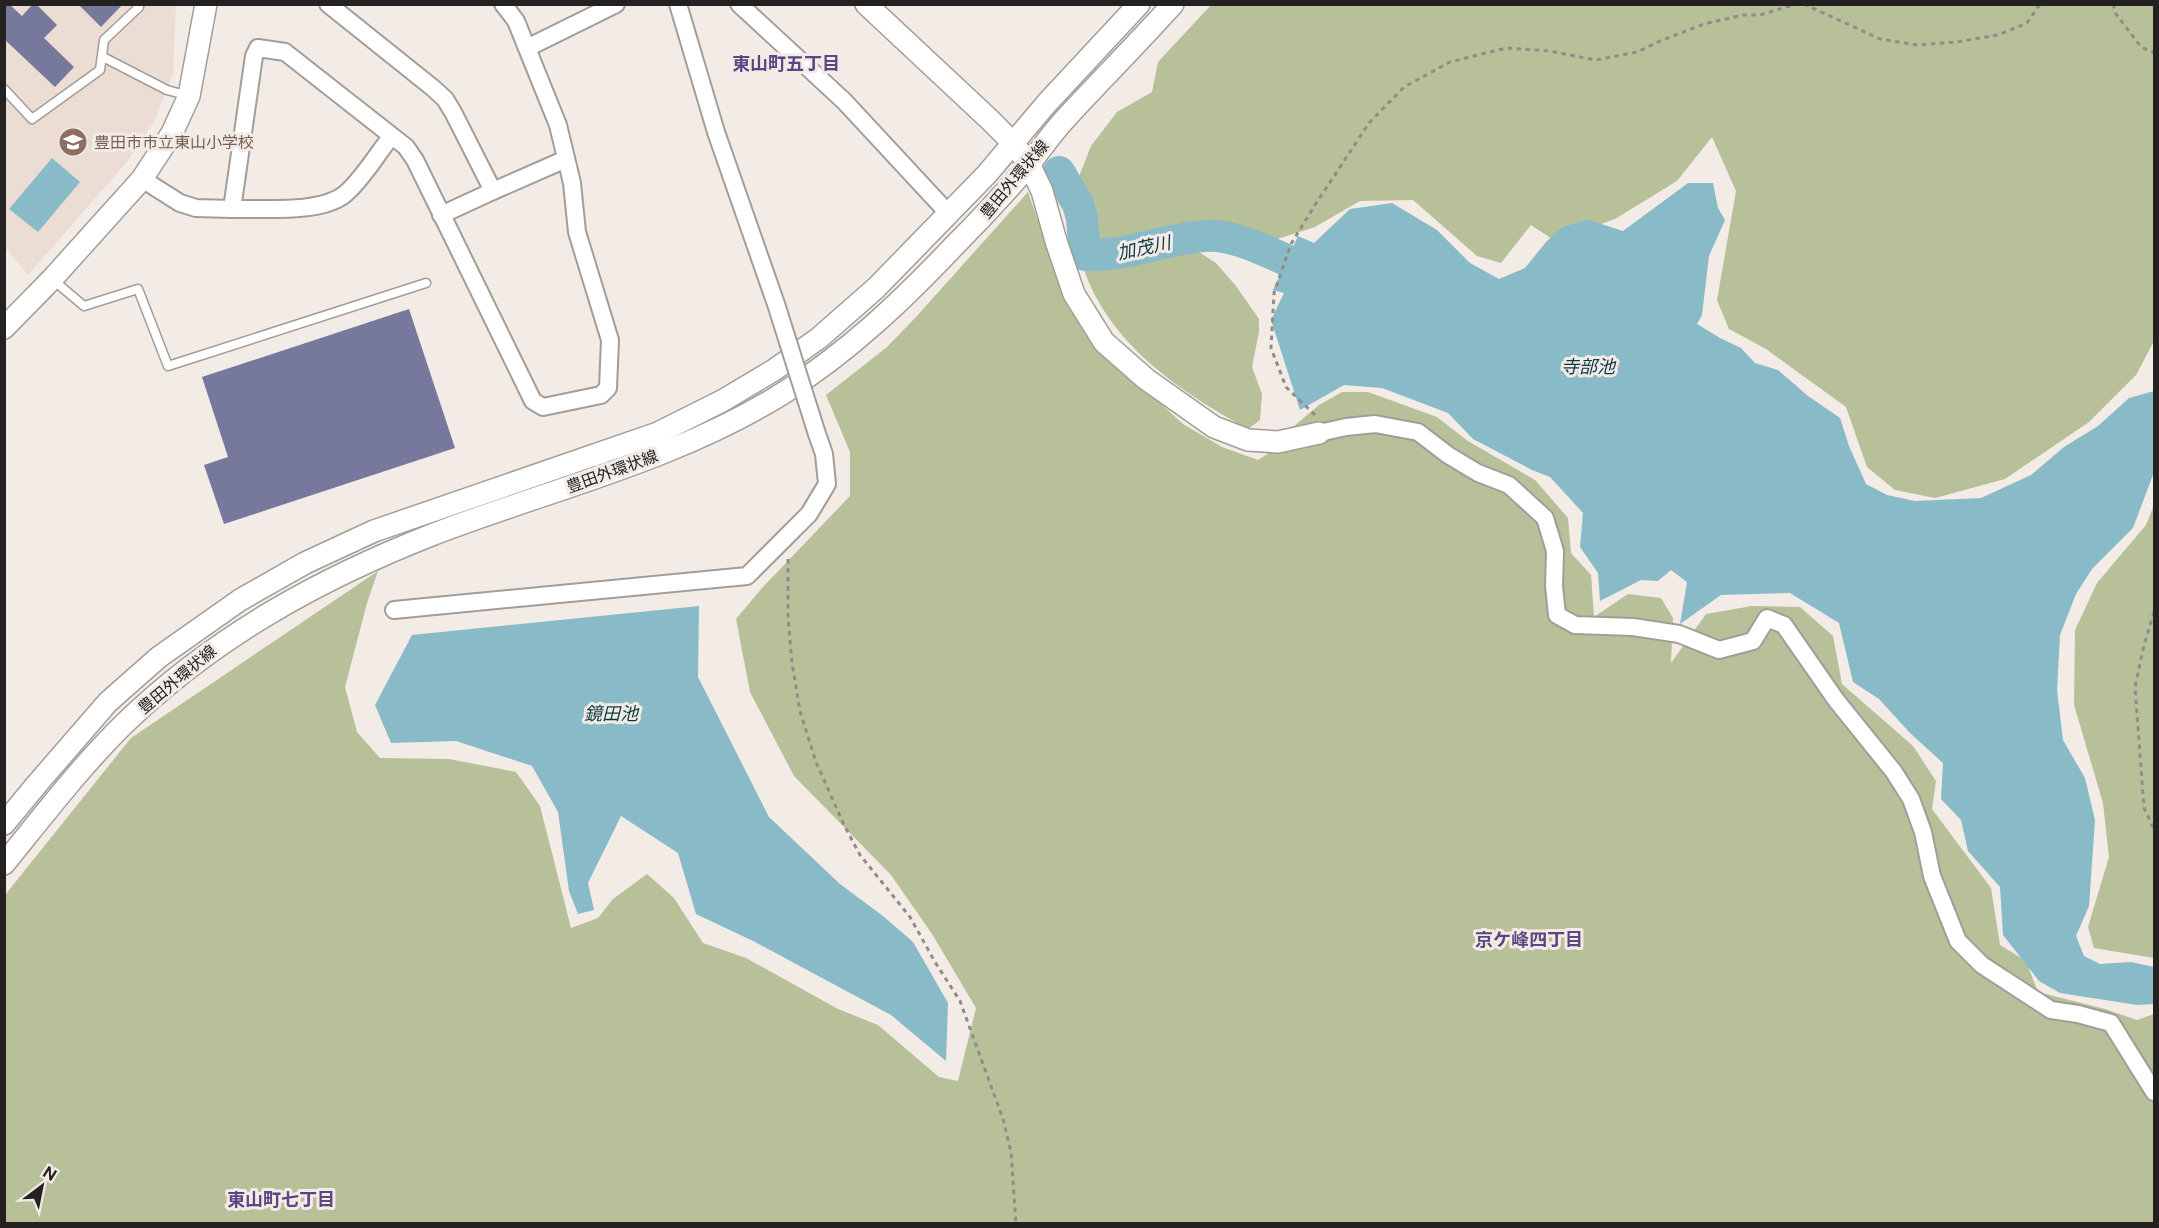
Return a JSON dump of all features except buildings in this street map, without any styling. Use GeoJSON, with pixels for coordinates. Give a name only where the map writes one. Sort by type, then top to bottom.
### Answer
{"type":"FeatureCollection","features":[{"type":"Feature","properties":{"kind":"street"},"geometry":{"type":"LineString","coordinates":[[4,328],[52,279],[142,179],[172,133],[189,96],[206,4]]}},
{"type":"Feature","properties":{"kind":"street"},"geometry":{"type":"LineString","coordinates":[[328,4],[445,99],[493,191]]}},
{"type":"Feature","properties":{"kind":"street"},"geometry":{"type":"LineString","coordinates":[[232,209],[254,56],[258,48],[285,52],[406,147],[415,160],[533,401],[543,408],[601,395],[608,388],[609,340],[577,232],[572,183],[558,125],[516,21],[503,4]]}},
{"type":"Feature","properties":{"kind":"street"},"geometry":{"type":"LineString","coordinates":[[527,48],[616,4]]}},
{"type":"Feature","properties":{"kind":"street"},"geometry":{"type":"LineString","coordinates":[[394,610],[747,576],[809,514],[827,484],[824,454],[776,304],[716,132],[678,4]]}},
{"type":"Feature","properties":{"kind":"street"},"geometry":{"type":"LineString","coordinates":[[739,4],[844,101],[948,213]]}},
{"type":"Feature","properties":{"kind":"street"},"geometry":{"type":"LineString","coordinates":[[866,4],[1013,143],[1029,164],[1042,190],[1074,294],[1104,342],[1146,379],[1214,427],[1248,441],[1278,442],[1346,427],[1375,424],[1418,432],[1448,455],[1478,473],[1509,484],[1545,518],[1555,551],[1554,586],[1557,615],[1575,625],[1633,627],[1679,634],[1719,650],[1753,641],[1767,618],[1784,625],[1836,700],[1894,772],[1911,799],[1923,832],[1932,876],[1958,942],[1982,965],[2052,1010],[2111,1023],[2154,1092]]}},
{"type":"Feature","properties":{"kind":"street","name":"豊田外環状線"},"geometry":{"type":"LineString","coordinates":[[4,824],[108,702],[159,657],[240,600],[304,563],[374,531],[658,433],[722,401],[774,370],[819,338],[876,288],[987,174],[1047,102],[1139,4]]}},
{"type":"Feature","properties":{"kind":"street","name":"豊田外環状線"},"geometry":{"type":"LineString","coordinates":[[4,864],[90,760],[125,723],[188,668],[227,639],[270,612],[354,567],[436,533],[660,453],[729,424],[784,393],[835,357],[867,332],[910,292],[1029,164],[1064,120],[1173,4]]}},
{"type":"Feature","properties":{"kind":"street"},"geometry":{"type":"LineString","coordinates":[[142,179],[180,203],[196,208],[317,207],[334,202],[346,194],[392,137]]}},
{"type":"Feature","properties":{"kind":"street"},"geometry":{"type":"LineString","coordinates":[[441,215],[566,159]]}},
{"type":"Feature","properties":{"kind":"lane"},"geometry":{"type":"LineString","coordinates":[[4,89],[32,120],[100,70],[104,57],[104,40],[139,7],[138,4]]}},
{"type":"Feature","properties":{"kind":"lane"},"geometry":{"type":"LineString","coordinates":[[104,57],[167,90],[189,96]]}},
{"type":"Feature","properties":{"kind":"lane"},"geometry":{"type":"LineString","coordinates":[[52,279],[84,306],[138,289],[168,366],[426,283]]}},
{"type":"Feature","properties":{"kind":"path"},"geometry":{"type":"LineString","coordinates":[[1319,433],[1316,416],[1286,387],[1271,348],[1274,293],[1291,244],[1315,204],[1369,123],[1404,87],[1450,62],[1506,48],[1549,51],[1596,60],[1637,52],[1704,24],[1743,15],[1760,15],[1796,4]]}},
{"type":"Feature","properties":{"kind":"path"},"geometry":{"type":"LineString","coordinates":[[1804,4],[1880,39],[1917,45],[1957,42],[1998,35],[2027,23],[2040,4]]}},
{"type":"Feature","properties":{"kind":"path"},"geometry":{"type":"LineString","coordinates":[[2113,4],[2116,14],[2140,47],[2154,53]]}},
{"type":"Feature","properties":{"kind":"path"},"geometry":{"type":"LineString","coordinates":[[788,536],[788,618],[792,663],[800,711],[816,762],[844,825],[861,855],[910,917],[960,1001],[1003,1119],[1011,1152],[1016,1224]]}},
{"type":"Feature","properties":{"kind":"path"},"geometry":{"type":"LineString","coordinates":[[2154,612],[2135,687],[2144,808],[2154,829]]}},
{"type":"Feature","properties":{"kind":"shaded area","name":"豊田市市立東山小学校"},"geometry":{"type":"Polygon","coordinates":[[[4,5],[176,5],[173,73],[155,120],[126,163],[28,275],[5,247],[4,5]]]}},
{"type":"Feature","properties":{"kind":"green space"},"geometry":{"type":"Polygon","coordinates":[[[1211,5],[2154,5],[2154,341],[2136,375],[2089,422],[2005,479],[1935,498],[1895,490],[1867,467],[1846,407],[1766,349],[1729,329],[1717,300],[1736,191],[1712,137],[1677,181],[1615,219],[1555,241],[1531,225],[1501,263],[1477,256],[1413,200],[1360,201],[1315,227],[1274,240],[1209,225],[1165,229],[1091,247],[1078,179],[1091,146],[1117,112],[1152,92],[1158,62],[1211,5]]]}},
{"type":"Feature","properties":{"kind":"green space"},"geometry":{"type":"Polygon","coordinates":[[[1028,192],[1063,293],[1107,355],[1183,424],[1222,447],[1258,460],[1280,446],[1293,427],[1319,405],[1342,392],[1368,392],[1437,417],[1468,441],[1535,480],[1568,518],[1571,553],[1591,575],[1594,617],[1628,594],[1661,598],[1673,618],[1671,663],[1706,614],[1752,606],[1800,607],[1833,636],[1842,684],[1913,746],[1936,781],[1932,809],[1991,888],[2000,945],[2026,961],[2038,992],[2105,1009],[2137,1020],[2154,1014],[2154,1223],[5,1224],[5,895],[131,738],[378,571],[367,603],[345,687],[357,732],[380,758],[449,759],[516,772],[540,806],[571,928],[598,918],[613,899],[647,874],[674,898],[703,943],[746,958],[838,1009],[878,1025],[939,1077],[958,1081],[976,1008],[932,934],[891,875],[794,776],[750,692],[736,619],[762,588],[850,496],[850,452],[826,395],[887,347],[1028,192]]]}},
{"type":"Feature","properties":{"kind":"green space"},"geometry":{"type":"Polygon","coordinates":[[[1188,245],[1216,263],[1236,286],[1259,319],[1259,332],[1252,367],[1262,394],[1260,420],[1248,429],[1196,398],[1148,362],[1109,318],[1093,292],[1082,264],[1188,245]]]}},
{"type":"Feature","properties":{"kind":"green space"},"geometry":{"type":"Polygon","coordinates":[[[2154,505],[2154,958],[2094,948],[2088,927],[2109,857],[2103,803],[2074,705],[2075,630],[2097,583],[2146,525],[2154,505]]]}},
{"type":"Feature","properties":{"kind":"water"},"geometry":{"type":"Polygon","coordinates":[[[52,158],[80,182],[38,232],[9,209],[52,158]]]}},
{"type":"Feature","properties":{"kind":"water","name":"寺部池"},"geometry":{"type":"Polygon","coordinates":[[[1688,183],[1713,183],[1718,208],[1725,220],[1709,256],[1702,315],[1697,324],[1741,348],[1755,363],[1778,370],[1808,396],[1840,418],[1849,446],[1866,484],[1887,495],[1915,501],[1981,498],[2031,475],[2064,447],[2098,426],[2129,398],[2154,391],[2154,472],[2133,528],[2092,569],[2076,594],[2060,635],[2057,690],[2063,740],[2085,778],[2095,820],[2089,906],[2076,936],[2084,956],[2100,964],[2131,962],[2154,967],[2154,1004],[2137,1005],[2060,993],[2039,981],[2003,935],[2000,887],[1968,851],[1961,820],[1941,799],[1943,763],[1910,733],[1879,699],[1853,682],[1839,623],[1790,593],[1721,595],[1680,624],[1687,582],[1671,570],[1658,581],[1641,580],[1600,601],[1598,573],[1580,547],[1583,513],[1550,477],[1473,439],[1448,413],[1382,388],[1344,385],[1300,410],[1271,320],[1284,293],[1273,290],[1298,236],[1314,243],[1350,209],[1392,203],[1437,230],[1470,263],[1499,279],[1525,268],[1546,242],[1562,227],[1589,220],[1623,231],[1688,183]]]}},
{"type":"Feature","properties":{"kind":"water","name":"鏡田池"},"geometry":{"type":"Polygon","coordinates":[[[699,606],[698,677],[769,817],[840,884],[913,942],[948,1003],[946,1061],[891,1015],[753,941],[696,914],[678,853],[621,816],[588,883],[594,910],[578,914],[569,891],[558,812],[532,766],[456,741],[391,743],[375,705],[412,635],[699,606]]]}},
{"type":"Feature","properties":{"kind":"waterway","name":"加茂川"},"geometry":{"type":"LineString","coordinates":[[1059,172],[1078,204],[1082,219],[1085,255],[1130,251],[1189,238],[1214,236],[1247,243],[1288,261]]}},
{"type":"Feature","properties":{"kind":"place","name":"豊田市市立東山小学校"},"geometry":{"type":"Point","coordinates":[73,142]}},
{"type":"Feature","properties":{"kind":"district","name":"東山町五丁目"},"geometry":{"type":"Point","coordinates":[786,64]}},
{"type":"Feature","properties":{"kind":"district","name":"京ケ峰四丁目"},"geometry":{"type":"Point","coordinates":[1529,940]}},
{"type":"Feature","properties":{"kind":"district","name":"東山町七丁目"},"geometry":{"type":"Point","coordinates":[281,1200]}}]}
